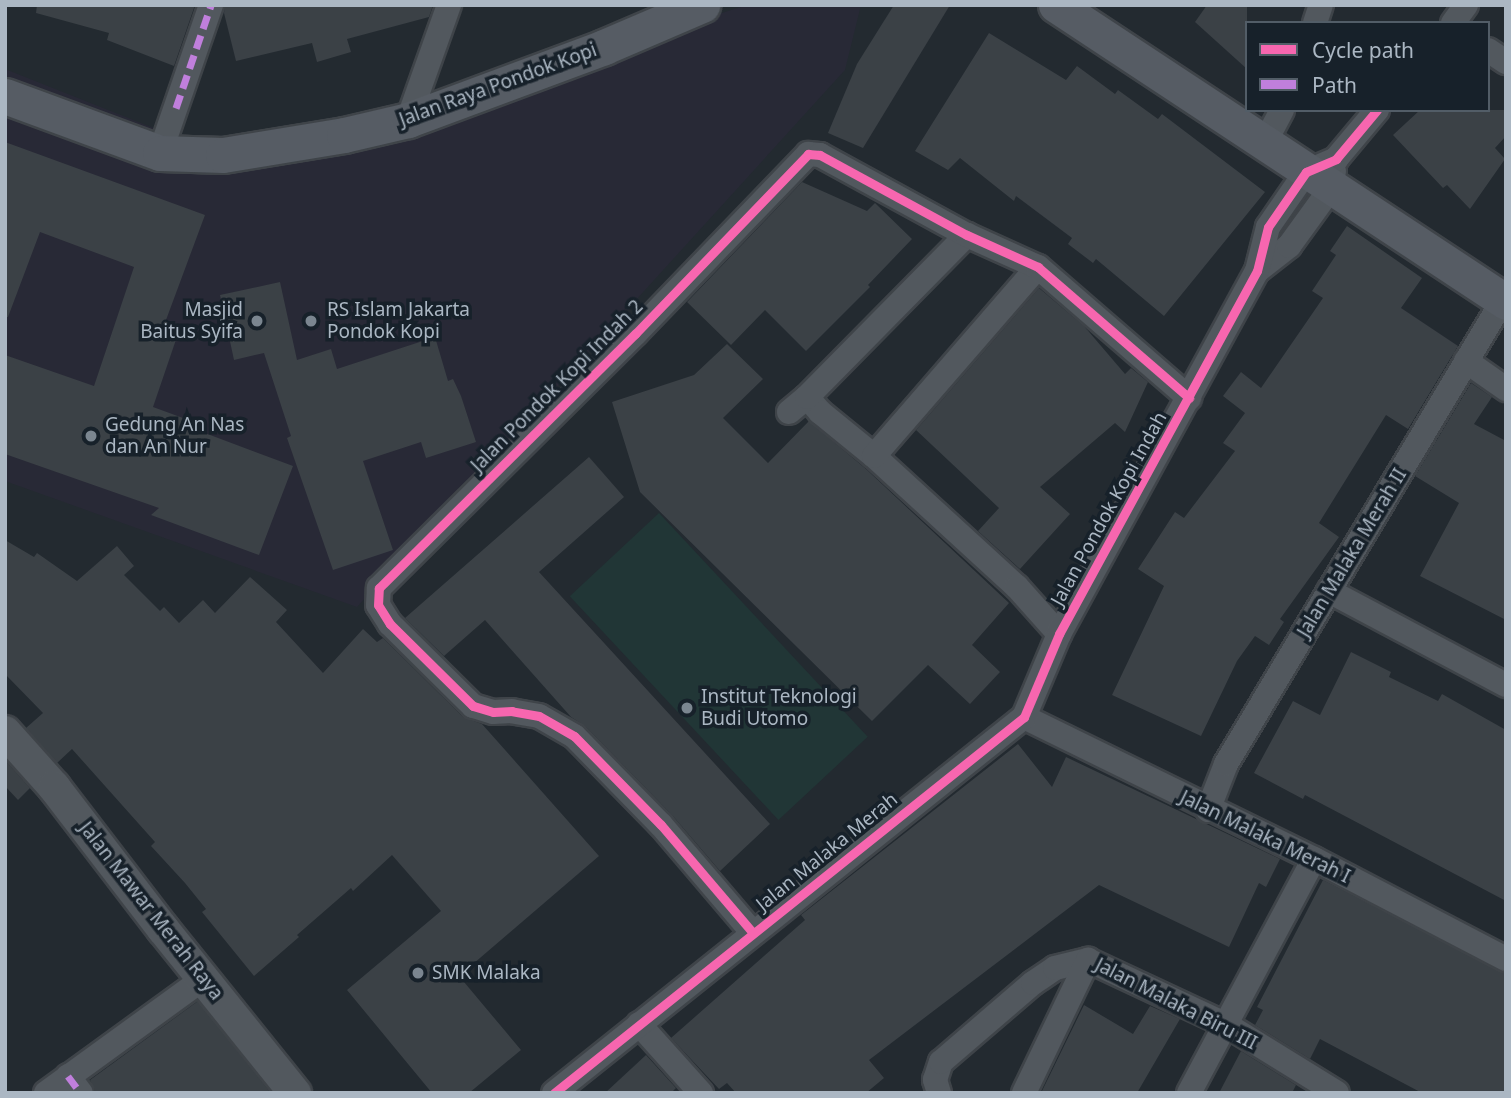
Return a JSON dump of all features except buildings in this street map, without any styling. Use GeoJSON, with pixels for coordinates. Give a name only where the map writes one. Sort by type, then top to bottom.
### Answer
{"type":"FeatureCollection","features":[{"type":"Feature","properties":{"kind":"main road","name":"Jalan Raya Pondok Kopi"},"geometry":{"type":"LineString","coordinates":[[5,96],[160,153],[223,155],[344,135],[408,120],[604,47],[702,5]]}},
{"type":"Feature","properties":{"kind":"main road"},"geometry":{"type":"LineString","coordinates":[[1056,5],[1264,144],[1324,173],[1504,301]]}},
{"type":"Feature","properties":{"kind":"street"},"geometry":{"type":"LineString","coordinates":[[160,153],[211,5]]}},
{"type":"Feature","properties":{"kind":"street"},"geometry":{"type":"LineString","coordinates":[[408,120],[449,5]]}},
{"type":"Feature","properties":{"kind":"street"},"geometry":{"type":"LineString","coordinates":[[1454,21],[1466,5]]}},
{"type":"Feature","properties":{"kind":"street"},"geometry":{"type":"LineString","coordinates":[[1490,51],[1506,62]]}},
{"type":"Feature","properties":{"kind":"street"},"geometry":{"type":"LineString","coordinates":[[1264,144],[1281,112]]}},
{"type":"Feature","properties":{"kind":"street","name":"Jalan Pondok Kopi Indah"},"geometry":{"type":"LineString","coordinates":[[1024,717],[1059,634],[1257,271],[1268,227],[1324,173],[1375,112]]}},
{"type":"Feature","properties":{"kind":"street","name":"Jalan Pondok Kopi Indah 2"},"geometry":{"type":"LineString","coordinates":[[754,933],[661,825],[574,736],[539,716],[512,711],[493,712],[473,706],[390,624],[378,606],[379,588],[635,334],[808,154],[820,155],[967,235],[1038,267],[1189,398]]}},
{"type":"Feature","properties":{"kind":"street"},"geometry":{"type":"LineString","coordinates":[[967,235],[798,405],[820,412],[874,456],[1017,587],[1059,634]]}},
{"type":"Feature","properties":{"kind":"street"},"geometry":{"type":"LineString","coordinates":[[874,456],[1038,267]]}},
{"type":"Feature","properties":{"kind":"street","name":"Jalan Malaka Merah II"},"geometry":{"type":"LineString","coordinates":[[1208,810],[1226,764],[1504,301]]}},
{"type":"Feature","properties":{"kind":"street"},"geometry":{"type":"LineString","coordinates":[[1466,361],[1506,389]]}},
{"type":"Feature","properties":{"kind":"street"},"geometry":{"type":"LineString","coordinates":[[1329,591],[1506,685]]}},
{"type":"Feature","properties":{"kind":"street","name":"Jalan Malaka Merah"},"geometry":{"type":"LineString","coordinates":[[554,1093],[1024,717]]}},
{"type":"Feature","properties":{"kind":"street","name":"Jalan Malaka Merah I"},"geometry":{"type":"LineString","coordinates":[[1024,717],[1208,810],[1314,859],[1506,958]]}},
{"type":"Feature","properties":{"kind":"street","name":"Jalan Mawar Merah Raya"},"geometry":{"type":"LineString","coordinates":[[5,732],[54,787],[295,1093]]}},
{"type":"Feature","properties":{"kind":"street"},"geometry":{"type":"LineString","coordinates":[[1189,1093],[1314,859]]}},
{"type":"Feature","properties":{"kind":"street","name":"Jalan Malaka Biru III"},"geometry":{"type":"LineString","coordinates":[[1024,1093],[1087,960]]}},
{"type":"Feature","properties":{"kind":"street","name":"Jalan Malaka Biru III"},"geometry":{"type":"LineString","coordinates":[[939,1093],[935,1080],[941,1062],[1033,983],[1055,968],[1087,960],[1227,1025],[1337,1093]]}},
{"type":"Feature","properties":{"kind":"street"},"geometry":{"type":"LineString","coordinates":[[46,1093],[75,1084],[204,979]]}},
{"type":"Feature","properties":{"kind":"street"},"geometry":{"type":"LineString","coordinates":[[639,1024],[701,1093]]}},
{"type":"Feature","properties":{"kind":"shaded area","name":"RS Islam Jakarta Pondok Kopi"},"geometry":{"type":"Polygon","coordinates":[[[747,5],[861,5],[845,70],[357,607],[5,481],[5,69],[156,129],[257,161],[747,5]]]}},
{"type":"Feature","properties":{"kind":"green space"},"geometry":{"type":"Polygon","coordinates":[[[659,513],[868,737],[778,820],[570,596],[659,513]]]}},
{"type":"Feature","properties":{"kind":"marked path"},"geometry":{"type":"LineString","coordinates":[[176,108],[211,5]]}},
{"type":"Feature","properties":{"kind":"marked path"},"geometry":{"type":"LineString","coordinates":[[68,1076],[81,1093]]}},
{"type":"Feature","properties":{"kind":"cycle path"},"geometry":{"type":"LineString","coordinates":[[554,1093],[1024,717],[1059,634],[1257,271],[1268,227],[1306,172],[1336,159],[1375,112]]}},
{"type":"Feature","properties":{"kind":"cycle path"},"geometry":{"type":"LineString","coordinates":[[753,933],[661,825],[574,736],[539,716],[512,711],[493,712],[473,706],[390,624],[378,605],[379,588],[635,334],[808,154],[820,155],[967,235],[1038,267],[1189,398]]}},
{"type":"Feature","properties":{"kind":"place","name":"Masjid Baitus Syifa"},"geometry":{"type":"Point","coordinates":[257,321]}},
{"type":"Feature","properties":{"kind":"place","name":"RS Islam Jakarta Pondok Kopi"},"geometry":{"type":"Point","coordinates":[311,321]}},
{"type":"Feature","properties":{"kind":"place","name":"Gedung An Nas dan An Nur"},"geometry":{"type":"Point","coordinates":[91,436]}},
{"type":"Feature","properties":{"kind":"place","name":"Institut Teknologi Budi Utomo"},"geometry":{"type":"Point","coordinates":[687,708]}},
{"type":"Feature","properties":{"kind":"place","name":"SMK Malaka"},"geometry":{"type":"Point","coordinates":[418,973]}}]}
